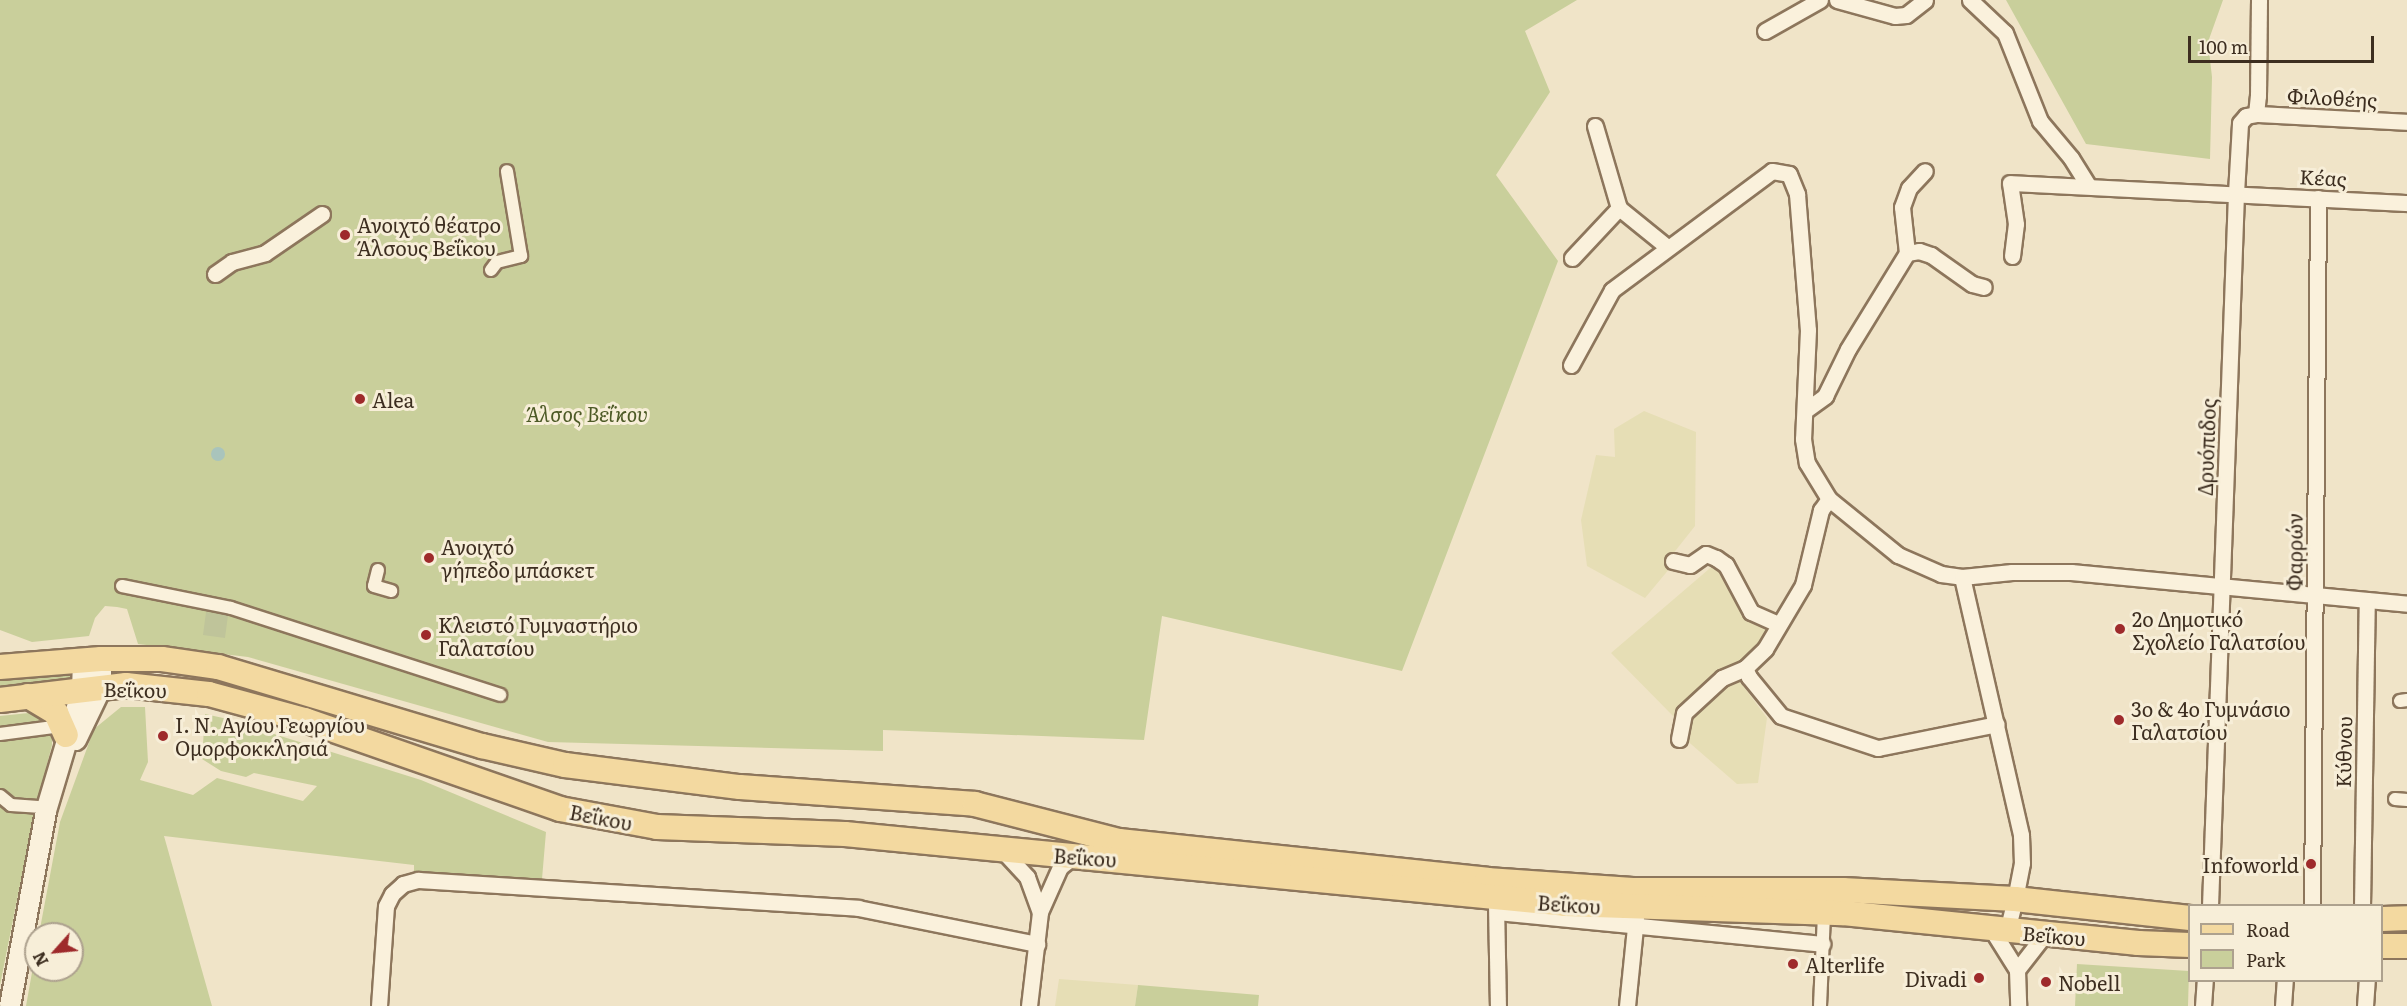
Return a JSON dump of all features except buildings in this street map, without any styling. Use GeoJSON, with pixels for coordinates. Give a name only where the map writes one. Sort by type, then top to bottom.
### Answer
{"type":"FeatureCollection","features":[{"type":"Feature","properties":{"kind":"main road","name":"Βεΐκου"},"geometry":{"type":"LineString","coordinates":[[0,667],[92,660],[162,659],[218,667],[482,746],[565,765],[740,787],[975,804],[1119,841],[1487,880],[1633,890],[1843,890],[2015,899],[2188,918]]}},
{"type":"Feature","properties":{"kind":"main road","name":"Βεΐκου"},"geometry":{"type":"LineString","coordinates":[[0,700],[126,685],[209,694],[305,720],[519,797],[625,823],[844,834],[1001,849],[1496,905],[1636,917],[1824,913],[1996,930],[2188,945]]}},
{"type":"Feature","properties":{"kind":"main road"},"geometry":{"type":"LineString","coordinates":[[28,696],[56,713],[62,737]]}},
{"type":"Feature","properties":{"kind":"main road"},"geometry":{"type":"LineString","coordinates":[[2383,919],[2407,918]]}},
{"type":"Feature","properties":{"kind":"main road"},"geometry":{"type":"LineString","coordinates":[[2383,946],[2407,946]]}},
{"type":"Feature","properties":{"kind":"street"},"geometry":{"type":"LineString","coordinates":[[1766,30],[1820,0]]}},
{"type":"Feature","properties":{"kind":"street"},"geometry":{"type":"LineString","coordinates":[[1837,0],[1896,16],[1906,15],[1925,0]]}},
{"type":"Feature","properties":{"kind":"street"},"geometry":{"type":"LineString","coordinates":[[1970,0],[2005,33],[2040,121],[2071,158],[2087,184]]}},
{"type":"Feature","properties":{"kind":"street"},"geometry":{"type":"LineString","coordinates":[[2256,114],[2261,69],[2259,0]]}},
{"type":"Feature","properties":{"kind":"street","name":"Φιλοθέης"},"geometry":{"type":"LineString","coordinates":[[2256,114],[2407,122]]}},
{"type":"Feature","properties":{"kind":"street","name":"Δρυόπιδος"},"geometry":{"type":"LineString","coordinates":[[2210,904],[2240,123],[2246,116],[2256,114]]}},
{"type":"Feature","properties":{"kind":"street"},"geometry":{"type":"LineString","coordinates":[[1595,126],[1619,207],[1666,246]]}},
{"type":"Feature","properties":{"kind":"street"},"geometry":{"type":"LineString","coordinates":[[490,270],[497,261],[521,256],[507,171]]}},
{"type":"Feature","properties":{"kind":"street"},"geometry":{"type":"LineString","coordinates":[[1571,365],[1612,290],[1666,246],[1772,171],[1789,174],[1797,194],[1808,330],[1803,439],[1807,463],[1829,500],[1898,555],[1941,574],[1962,577],[2012,572],[2071,572],[2407,604]]}},
{"type":"Feature","properties":{"kind":"street"},"geometry":{"type":"LineString","coordinates":[[1806,410],[1825,396],[1848,349],[1907,253],[1902,207],[1909,188],[1925,171]]}},
{"type":"Feature","properties":{"kind":"street","name":"Κέας"},"geometry":{"type":"LineString","coordinates":[[2012,256],[2016,224],[2010,183],[2087,184],[2407,203]]}},
{"type":"Feature","properties":{"kind":"street","name":"Φαρρών"},"geometry":{"type":"LineString","coordinates":[[2312,904],[2318,198]]}},
{"type":"Feature","properties":{"kind":"street"},"geometry":{"type":"LineString","coordinates":[[1572,258],[1619,207]]}},
{"type":"Feature","properties":{"kind":"street"},"geometry":{"type":"LineString","coordinates":[[215,274],[232,262],[265,252],[322,214]]}},
{"type":"Feature","properties":{"kind":"street"},"geometry":{"type":"LineString","coordinates":[[1907,253],[1919,251],[1931,255],[1972,284],[1984,286]]}},
{"type":"Feature","properties":{"kind":"street"},"geometry":{"type":"LineString","coordinates":[[1679,739],[1684,713],[1722,678],[1745,668],[1765,649],[1778,624],[1792,609],[1803,585],[1821,510],[1829,500]]}},
{"type":"Feature","properties":{"kind":"street"},"geometry":{"type":"LineString","coordinates":[[1673,561],[1690,565],[1706,554],[1716,558],[1726,565],[1751,612],[1778,624]]}},
{"type":"Feature","properties":{"kind":"street"},"geometry":{"type":"LineString","coordinates":[[378,570],[374,586],[391,591]]}},
{"type":"Feature","properties":{"kind":"street"},"geometry":{"type":"LineString","coordinates":[[1962,577],[2021,836],[2022,863],[2009,923],[1996,930],[2018,970],[2018,1006]]}},
{"type":"Feature","properties":{"kind":"street"},"geometry":{"type":"LineString","coordinates":[[122,586],[231,608],[500,695]]}},
{"type":"Feature","properties":{"kind":"street","name":"Κύθνου"},"geometry":{"type":"LineString","coordinates":[[2362,904],[2367,600]]}},
{"type":"Feature","properties":{"kind":"street"},"geometry":{"type":"LineString","coordinates":[[10,1006],[62,737],[92,689],[92,660]]}},
{"type":"Feature","properties":{"kind":"street"},"geometry":{"type":"LineString","coordinates":[[1745,668],[1781,716],[1878,748],[1997,724]]}},
{"type":"Feature","properties":{"kind":"street"},"geometry":{"type":"LineString","coordinates":[[0,734],[62,737]]}},
{"type":"Feature","properties":{"kind":"street"},"geometry":{"type":"LineString","coordinates":[[0,796],[11,805],[38,807]]}},
{"type":"Feature","properties":{"kind":"street"},"geometry":{"type":"LineString","coordinates":[[1001,849],[1027,877],[1040,912]]}},
{"type":"Feature","properties":{"kind":"street"},"geometry":{"type":"LineString","coordinates":[[1029,1006],[1040,912],[1060,867],[1073,857]]}},
{"type":"Feature","properties":{"kind":"street"},"geometry":{"type":"LineString","coordinates":[[379,1006],[386,906],[392,894],[403,884],[418,880],[858,908],[1037,944]]}},
{"type":"Feature","properties":{"kind":"street"},"geometry":{"type":"LineString","coordinates":[[1496,905],[1498,1006]]}},
{"type":"Feature","properties":{"kind":"street"},"geometry":{"type":"LineString","coordinates":[[1820,1006],[1824,913]]}},
{"type":"Feature","properties":{"kind":"street"},"geometry":{"type":"LineString","coordinates":[[1627,1006],[1636,917],[1822,944]]}},
{"type":"Feature","properties":{"kind":"street"},"geometry":{"type":"LineString","coordinates":[[2018,970],[2045,934]]}},
{"type":"Feature","properties":{"kind":"street"},"geometry":{"type":"LineString","coordinates":[[2203,1006],[2205,982]]}},
{"type":"Feature","properties":{"kind":"street"},"geometry":{"type":"LineString","coordinates":[[2283,1006],[2285,982]]}},
{"type":"Feature","properties":{"kind":"street"},"geometry":{"type":"LineString","coordinates":[[2365,1006],[2367,982]]}},
{"type":"Feature","properties":{"kind":"shaded area"},"geometry":{"type":"Polygon","coordinates":[[[1644,411],[1696,432],[1695,526],[1672,555],[1670,568],[1645,598],[1587,566],[1581,520],[1596,455],[1615,457],[1614,429],[1644,411]]]}},
{"type":"Feature","properties":{"kind":"shaded area"},"geometry":{"type":"Polygon","coordinates":[[[1716,563],[1746,621],[1768,628],[1763,645],[1741,660],[1735,675],[1767,718],[1758,783],[1737,784],[1684,738],[1676,719],[1611,653],[1716,563]]]}},
{"type":"Feature","properties":{"kind":"shaded area"},"geometry":{"type":"Polygon","coordinates":[[[1059,979],[1138,985],[1135,1006],[1055,1006],[1059,979]]]}},
{"type":"Feature","properties":{"kind":"green space","name":"Άλσος Βεΐκου"},"geometry":{"type":"Polygon","coordinates":[[[0,0],[1577,0],[1525,31],[1550,92],[1496,175],[1558,261],[1402,671],[1162,616],[1144,740],[883,730],[883,751],[548,742],[248,657],[138,644],[127,609],[105,606],[95,618],[89,636],[32,642],[0,630],[0,0]]]}},
{"type":"Feature","properties":{"kind":"green space"},"geometry":{"type":"Polygon","coordinates":[[[2006,0],[2223,0],[2208,42],[2212,77],[2210,159],[2086,144],[2006,0]]]}},
{"type":"Feature","properties":{"kind":"green space"},"geometry":{"type":"Polygon","coordinates":[[[206,612],[228,615],[225,638],[203,635],[206,612]]]}},
{"type":"Feature","properties":{"kind":"green space"},"geometry":{"type":"Polygon","coordinates":[[[71,674],[71,679],[0,686],[0,679],[71,674]]]}},
{"type":"Feature","properties":{"kind":"green space"},"geometry":{"type":"Polygon","coordinates":[[[121,707],[145,707],[148,762],[140,780],[193,795],[217,778],[303,801],[317,786],[254,773],[246,777],[221,771],[202,759],[205,714],[421,780],[546,832],[542,879],[414,873],[414,865],[164,836],[212,1006],[26,1006],[30,982],[84,982],[84,922],[41,922],[60,822],[94,729],[121,707]]]}},
{"type":"Feature","properties":{"kind":"green space"},"geometry":{"type":"Polygon","coordinates":[[[38,712],[52,731],[52,745],[34,815],[0,985],[0,716],[38,712]]]}},
{"type":"Feature","properties":{"kind":"green space"},"geometry":{"type":"Polygon","coordinates":[[[2077,964],[2188,971],[2188,1006],[2075,1006],[2077,964]]]}},
{"type":"Feature","properties":{"kind":"green space"},"geometry":{"type":"Polygon","coordinates":[[[1138,985],[1259,995],[1258,1006],[1135,1006],[1138,985]]]}},
{"type":"Feature","properties":{"kind":"water"},"geometry":{"type":"Polygon","coordinates":[[[218,447],[223,449],[225,454],[223,459],[218,461],[213,459],[211,454],[213,449],[218,447]]]}},
{"type":"Feature","properties":{"kind":"place","name":"Ανοιχτό θέατρο Άλσους Βεΐκου"},"geometry":{"type":"Point","coordinates":[345,235]}},
{"type":"Feature","properties":{"kind":"place","name":"Alea"},"geometry":{"type":"Point","coordinates":[360,399]}},
{"type":"Feature","properties":{"kind":"place","name":"Ανοιχτό γήπεδο μπάσκετ"},"geometry":{"type":"Point","coordinates":[429,558]}},
{"type":"Feature","properties":{"kind":"place","name":"2ο Δημοτικό Σχολείο Γαλατσίου"},"geometry":{"type":"Point","coordinates":[2120,629]}},
{"type":"Feature","properties":{"kind":"place","name":"Κλειστό Γυμναστήριο Γαλατσίου"},"geometry":{"type":"Point","coordinates":[426,635]}},
{"type":"Feature","properties":{"kind":"place","name":"3ο & 4ο Γυμνάσιο Γαλατσίου"},"geometry":{"type":"Point","coordinates":[2119,720]}},
{"type":"Feature","properties":{"kind":"place","name":"Ι. Ν. Αγίου Γεωργίου Ομορφοκκλησιά"},"geometry":{"type":"Point","coordinates":[163,736]}},
{"type":"Feature","properties":{"kind":"place","name":"Infoworld"},"geometry":{"type":"Point","coordinates":[2311,864]}},
{"type":"Feature","properties":{"kind":"place","name":"Alterlife"},"geometry":{"type":"Point","coordinates":[1793,964]}},
{"type":"Feature","properties":{"kind":"place","name":"Divadi"},"geometry":{"type":"Point","coordinates":[1979,978]}},
{"type":"Feature","properties":{"kind":"place","name":"Nobell"},"geometry":{"type":"Point","coordinates":[2046,982]}}]}
